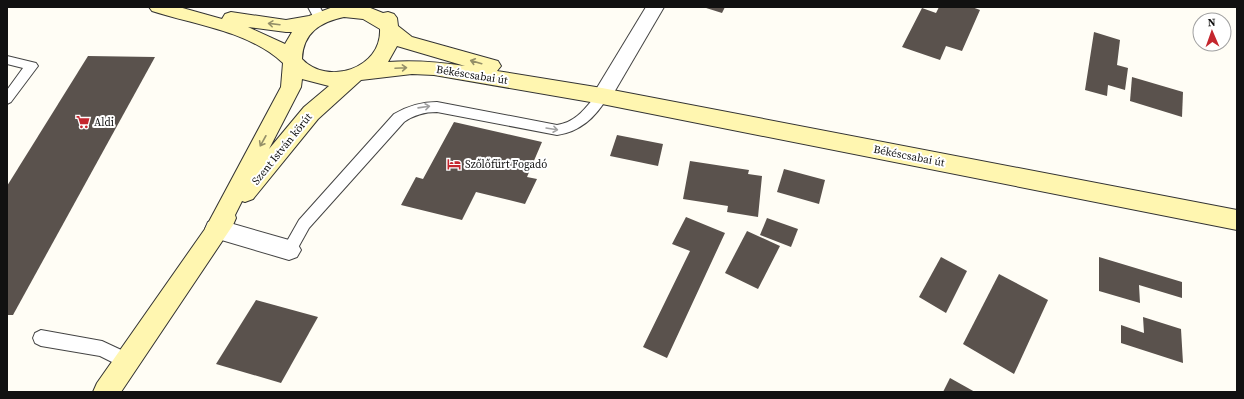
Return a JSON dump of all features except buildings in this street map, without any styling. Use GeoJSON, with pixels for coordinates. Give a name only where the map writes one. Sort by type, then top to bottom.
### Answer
{"type":"FeatureCollection","features":[{"type":"Feature","properties":{"kind":"street","name":"Békéscsabai út"},"geometry":{"type":"LineString","coordinates":[[159,7],[286,26],[315,16],[342,10],[367,13],[378,18],[388,29],[404,41],[581,92]]}},
{"type":"Feature","properties":{"kind":"street","name":"Békéscsabai út"},"geometry":{"type":"LineString","coordinates":[[159,7],[253,36],[279,48],[304,72],[316,77],[331,79],[386,68],[434,68],[581,92],[1237,220]]}},
{"type":"Feature","properties":{"kind":"street"},"geometry":{"type":"LineString","coordinates":[[388,7],[388,29]]}},
{"type":"Feature","properties":{"kind":"street"},"geometry":{"type":"LineString","coordinates":[[602,96],[655,7]]}},
{"type":"Feature","properties":{"kind":"street","name":"Békéscsabai út"},"geometry":{"type":"LineString","coordinates":[[294,61],[292,52],[295,41],[315,16]]}},
{"type":"Feature","properties":{"kind":"street","name":"Békéscsabai út"},"geometry":{"type":"LineString","coordinates":[[359,73],[375,64],[384,54],[390,38],[388,29]]}},
{"type":"Feature","properties":{"kind":"street","name":"Szent István körút"},"geometry":{"type":"LineString","coordinates":[[216,230],[282,107],[294,78],[294,61]]}},
{"type":"Feature","properties":{"kind":"street","name":"Szent István körút"},"geometry":{"type":"LineString","coordinates":[[106,392],[216,230],[311,113],[359,73]]}},
{"type":"Feature","properties":{"kind":"street"},"geometry":{"type":"LineString","coordinates":[[216,230],[289,250]]}},
{"type":"Feature","properties":{"kind":"lane"},"geometry":{"type":"LineString","coordinates":[[7,60],[32,66],[7,99]]}},
{"type":"Feature","properties":{"kind":"lane"},"geometry":{"type":"LineString","coordinates":[[289,250],[304,224],[392,127],[414,109],[430,106],[557,130],[568,130],[581,122],[602,96]]}},
{"type":"Feature","properties":{"kind":"lane"},"geometry":{"type":"LineString","coordinates":[[41,338],[102,349],[126,361]]}},
{"type":"Feature","properties":{"kind":"place","name":"Aldi"},"geometry":{"type":"Point","coordinates":[83,122]}},
{"type":"Feature","properties":{"kind":"place","name":"Szőlőfürt Fogadó"},"geometry":{"type":"Point","coordinates":[454,164]}}]}
